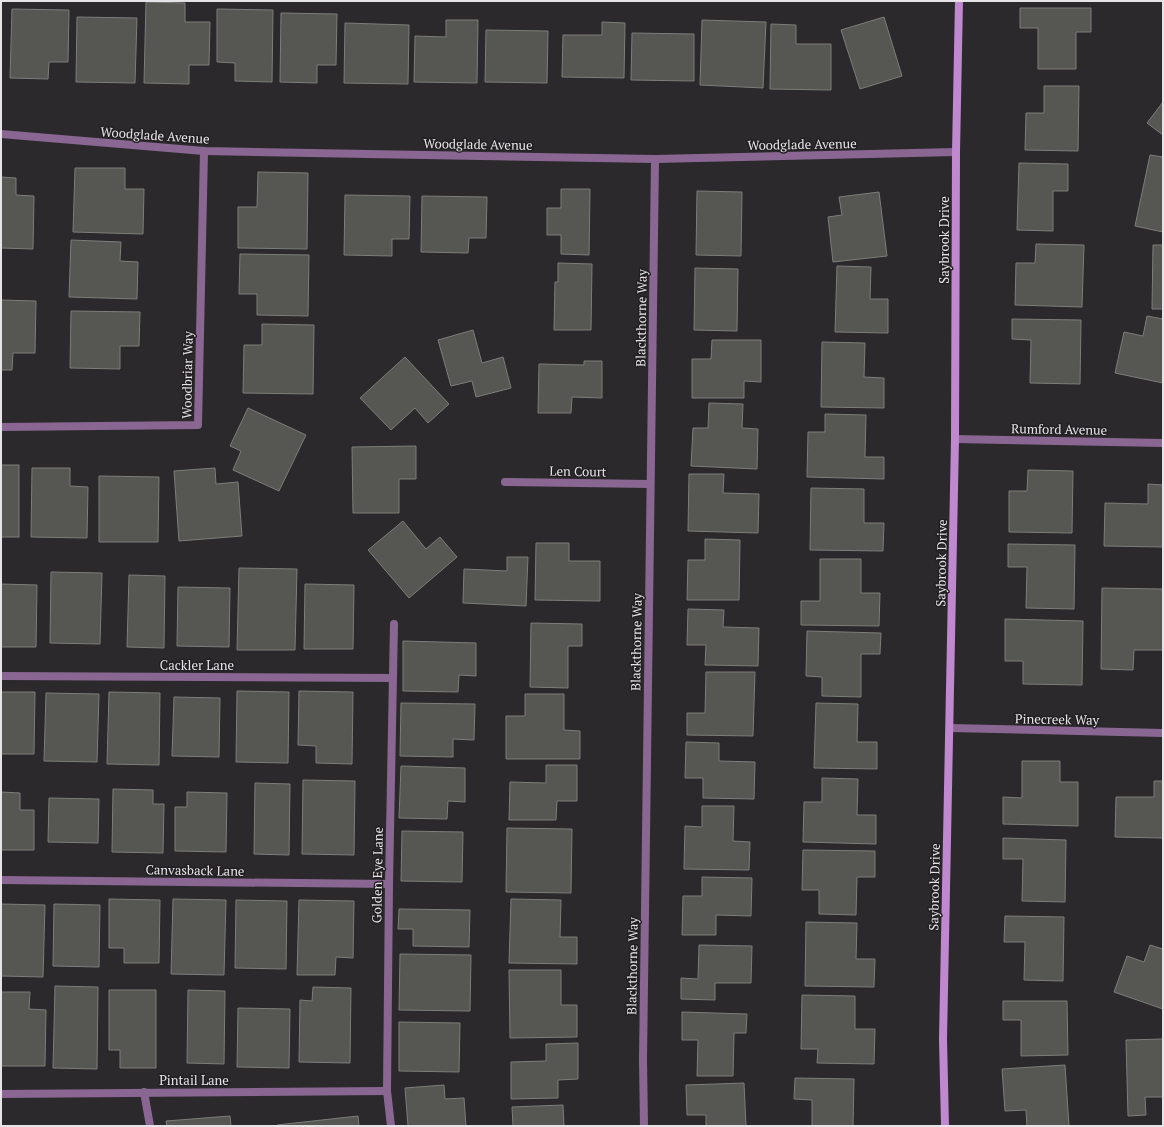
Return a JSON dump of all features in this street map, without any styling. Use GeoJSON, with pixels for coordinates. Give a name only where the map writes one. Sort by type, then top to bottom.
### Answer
{"type":"FeatureCollection","features":[{"type":"Feature","properties":{"kind":"street","name":"Saybrook Drive"},"geometry":{"type":"LineString","coordinates":[[945,1126],[943,1039],[955,439],[956,152],[959,1]]}},
{"type":"Feature","properties":{"kind":"street","name":"Woodglade Avenue"},"geometry":{"type":"LineString","coordinates":[[1,134],[204,151],[655,159],[956,152]]}},
{"type":"Feature","properties":{"kind":"street","name":"Woodbriar Way"},"geometry":{"type":"LineString","coordinates":[[1,427],[198,425],[204,151]]}},
{"type":"Feature","properties":{"kind":"street","name":"Blackthorne Way"},"geometry":{"type":"LineString","coordinates":[[644,1126],[642,1060],[655,159]]}},
{"type":"Feature","properties":{"kind":"street","name":"Rumford Avenue"},"geometry":{"type":"LineString","coordinates":[[955,439],[1163,443]]}},
{"type":"Feature","properties":{"kind":"street","name":"Len Court"},"geometry":{"type":"LineString","coordinates":[[505,482],[650,484]]}},
{"type":"Feature","properties":{"kind":"street","name":"Golden Eye Lane"},"geometry":{"type":"LineString","coordinates":[[391,1126],[387,1091],[394,624]]}},
{"type":"Feature","properties":{"kind":"street","name":"Cackler Lane"},"geometry":{"type":"LineString","coordinates":[[1,676],[392,678]]}},
{"type":"Feature","properties":{"kind":"street","name":"Pinecreek Way"},"geometry":{"type":"LineString","coordinates":[[950,728],[1163,733]]}},
{"type":"Feature","properties":{"kind":"street","name":"Canvasback Lane"},"geometry":{"type":"LineString","coordinates":[[1,880],[389,884]]}},
{"type":"Feature","properties":{"kind":"street","name":"Pintail Lane"},"geometry":{"type":"LineString","coordinates":[[1,1094],[387,1091]]}},
{"type":"Feature","properties":{"kind":"street"},"geometry":{"type":"LineString","coordinates":[[144,1092],[150,1126]]}},
{"type":"Feature","properties":{"kind":"building"},"geometry":{"type":"Polygon","coordinates":[[[146,2],[185,3],[185,22],[210,22],[209,65],[189,65],[189,84],[144,83],[146,2]]]}},
{"type":"Feature","properties":{"kind":"building"},"geometry":{"type":"Polygon","coordinates":[[[1020,8],[1091,8],[1091,32],[1076,32],[1076,69],[1038,69],[1038,28],[1020,28],[1020,8]]]}},
{"type":"Feature","properties":{"kind":"building"},"geometry":{"type":"Polygon","coordinates":[[[12,9],[69,10],[68,62],[49,62],[48,79],[10,78],[12,9]]]}},
{"type":"Feature","properties":{"kind":"building"},"geometry":{"type":"Polygon","coordinates":[[[217,9],[273,10],[272,82],[235,81],[235,63],[217,62],[217,9]]]}},
{"type":"Feature","properties":{"kind":"building"},"geometry":{"type":"Polygon","coordinates":[[[281,13],[337,14],[336,65],[317,65],[317,83],[280,82],[281,13]]]}},
{"type":"Feature","properties":{"kind":"building"},"geometry":{"type":"Polygon","coordinates":[[[77,17],[137,18],[135,83],[76,82],[77,17]]]}},
{"type":"Feature","properties":{"kind":"building"},"geometry":{"type":"Polygon","coordinates":[[[884,17],[902,76],[860,89],[841,30],[884,17]]]}},
{"type":"Feature","properties":{"kind":"building"},"geometry":{"type":"Polygon","coordinates":[[[446,20],[478,20],[477,83],[414,82],[415,36],[446,37],[446,20]]]}},
{"type":"Feature","properties":{"kind":"building"},"geometry":{"type":"Polygon","coordinates":[[[702,20],[766,22],[763,88],[700,85],[702,20]]]}},
{"type":"Feature","properties":{"kind":"building"},"geometry":{"type":"Polygon","coordinates":[[[602,22],[625,23],[624,78],[562,77],[563,35],[602,35],[602,22]]]}},
{"type":"Feature","properties":{"kind":"building"},"geometry":{"type":"Polygon","coordinates":[[[345,23],[409,25],[408,84],[344,83],[345,23]]]}},
{"type":"Feature","properties":{"kind":"building"},"geometry":{"type":"Polygon","coordinates":[[[771,24],[796,25],[796,44],[831,44],[831,90],[770,89],[771,24]]]}},
{"type":"Feature","properties":{"kind":"building"},"geometry":{"type":"Polygon","coordinates":[[[486,30],[548,31],[547,83],[485,82],[486,30]]]}},
{"type":"Feature","properties":{"kind":"building"},"geometry":{"type":"Polygon","coordinates":[[[632,33],[694,34],[694,81],[631,80],[632,33]]]}},
{"type":"Feature","properties":{"kind":"building"},"geometry":{"type":"Polygon","coordinates":[[[1044,86],[1079,86],[1078,151],[1025,150],[1026,113],[1044,113],[1044,86]]]}},
{"type":"Feature","properties":{"kind":"building"},"geometry":{"type":"Polygon","coordinates":[[[1163,102],[1163,135],[1147,123],[1163,102]]]}},
{"type":"Feature","properties":{"kind":"building"},"geometry":{"type":"Polygon","coordinates":[[[1150,155],[1163,157],[1163,232],[1135,226],[1150,155]]]}},
{"type":"Feature","properties":{"kind":"building"},"geometry":{"type":"Polygon","coordinates":[[[1019,163],[1068,164],[1068,191],[1053,191],[1053,231],[1017,230],[1019,163]]]}},
{"type":"Feature","properties":{"kind":"building"},"geometry":{"type":"Polygon","coordinates":[[[75,168],[125,168],[125,189],[144,189],[143,234],[73,232],[75,168]]]}},
{"type":"Feature","properties":{"kind":"building"},"geometry":{"type":"Polygon","coordinates":[[[258,172],[308,173],[307,249],[238,248],[238,207],[257,207],[258,172]]]}},
{"type":"Feature","properties":{"kind":"building"},"geometry":{"type":"Polygon","coordinates":[[[1,177],[16,178],[16,195],[34,196],[33,249],[1,248],[1,177]]]}},
{"type":"Feature","properties":{"kind":"building"},"geometry":{"type":"Polygon","coordinates":[[[561,189],[590,189],[589,255],[561,254],[561,235],[547,235],[547,208],[561,208],[561,189]]]}},
{"type":"Feature","properties":{"kind":"building"},"geometry":{"type":"Polygon","coordinates":[[[697,191],[742,192],[741,256],[696,255],[697,191]]]}},
{"type":"Feature","properties":{"kind":"building"},"geometry":{"type":"Polygon","coordinates":[[[879,192],[887,256],[833,262],[828,217],[842,215],[839,197],[879,192]]]}},
{"type":"Feature","properties":{"kind":"building"},"geometry":{"type":"Polygon","coordinates":[[[345,195],[410,196],[409,239],[392,239],[392,256],[344,255],[345,195]]]}},
{"type":"Feature","properties":{"kind":"building"},"geometry":{"type":"Polygon","coordinates":[[[422,196],[487,197],[486,238],[469,238],[468,253],[421,252],[422,196]]]}},
{"type":"Feature","properties":{"kind":"building"},"geometry":{"type":"Polygon","coordinates":[[[71,240],[121,242],[120,261],[138,262],[137,299],[69,297],[71,240]]]}},
{"type":"Feature","properties":{"kind":"building"},"geometry":{"type":"Polygon","coordinates":[[[1036,244],[1084,245],[1082,307],[1015,305],[1016,263],[1035,263],[1036,244]]]}},
{"type":"Feature","properties":{"kind":"building"},"geometry":{"type":"Polygon","coordinates":[[[1153,245],[1163,245],[1163,309],[1152,309],[1153,245]]]}},
{"type":"Feature","properties":{"kind":"building"},"geometry":{"type":"Polygon","coordinates":[[[240,254],[309,255],[308,316],[257,315],[257,294],[239,294],[240,254]]]}},
{"type":"Feature","properties":{"kind":"building"},"geometry":{"type":"Polygon","coordinates":[[[558,263],[592,264],[591,330],[554,330],[555,282],[558,282],[558,263]]]}},
{"type":"Feature","properties":{"kind":"building"},"geometry":{"type":"Polygon","coordinates":[[[837,266],[871,267],[870,299],[888,299],[888,333],[835,332],[837,266]]]}},
{"type":"Feature","properties":{"kind":"building"},"geometry":{"type":"Polygon","coordinates":[[[695,268],[738,269],[737,331],[694,330],[695,268]]]}},
{"type":"Feature","properties":{"kind":"building"},"geometry":{"type":"Polygon","coordinates":[[[1,300],[36,301],[35,353],[13,353],[12,370],[1,370],[1,300]]]}},
{"type":"Feature","properties":{"kind":"building"},"geometry":{"type":"Polygon","coordinates":[[[71,311],[140,312],[139,346],[120,346],[120,369],[70,368],[71,311]]]}},
{"type":"Feature","properties":{"kind":"building"},"geometry":{"type":"Polygon","coordinates":[[[1147,316],[1163,319],[1163,383],[1115,373],[1124,332],[1143,336],[1147,316]]]}},
{"type":"Feature","properties":{"kind":"building"},"geometry":{"type":"Polygon","coordinates":[[[1012,319],[1081,320],[1080,384],[1030,383],[1031,340],[1012,339],[1012,319]]]}},
{"type":"Feature","properties":{"kind":"building"},"geometry":{"type":"Polygon","coordinates":[[[262,324],[314,325],[313,394],[243,393],[244,345],[262,345],[262,324]]]}},
{"type":"Feature","properties":{"kind":"building"},"geometry":{"type":"Polygon","coordinates":[[[473,330],[482,363],[503,357],[511,388],[476,397],[472,381],[451,386],[438,340],[473,330]]]}},
{"type":"Feature","properties":{"kind":"building"},"geometry":{"type":"Polygon","coordinates":[[[712,340],[761,340],[761,382],[744,381],[744,398],[692,398],[692,359],[711,359],[712,340]]]}},
{"type":"Feature","properties":{"kind":"building"},"geometry":{"type":"Polygon","coordinates":[[[822,342],[865,343],[864,377],[884,378],[884,408],[821,407],[822,342]]]}},
{"type":"Feature","properties":{"kind":"building"},"geometry":{"type":"Polygon","coordinates":[[[405,357],[449,404],[428,423],[415,408],[391,430],[360,398],[405,357]]]}},
{"type":"Feature","properties":{"kind":"building"},"geometry":{"type":"Polygon","coordinates":[[[584,361],[602,361],[602,398],[572,397],[571,413],[538,413],[539,364],[584,365],[584,361]]]}},
{"type":"Feature","properties":{"kind":"building"},"geometry":{"type":"Polygon","coordinates":[[[709,403],[743,404],[742,428],[758,429],[757,469],[691,466],[693,428],[708,428],[709,403]]]}},
{"type":"Feature","properties":{"kind":"building"},"geometry":{"type":"Polygon","coordinates":[[[248,408],[306,435],[279,491],[233,470],[241,451],[230,446],[248,408]]]}},
{"type":"Feature","properties":{"kind":"building"},"geometry":{"type":"Polygon","coordinates":[[[825,414],[866,415],[865,457],[884,457],[884,479],[807,477],[808,432],[825,432],[825,414]]]}},
{"type":"Feature","properties":{"kind":"building"},"geometry":{"type":"Polygon","coordinates":[[[416,446],[416,479],[399,479],[399,513],[353,513],[352,447],[416,446]]]}},
{"type":"Feature","properties":{"kind":"building"},"geometry":{"type":"Polygon","coordinates":[[[1,465],[19,465],[19,537],[1,537],[1,465]]]}},
{"type":"Feature","properties":{"kind":"building"},"geometry":{"type":"Polygon","coordinates":[[[32,468],[70,468],[70,486],[88,487],[87,538],[31,537],[32,468]]]}},
{"type":"Feature","properties":{"kind":"building"},"geometry":{"type":"Polygon","coordinates":[[[215,468],[216,484],[238,482],[242,536],[179,541],[174,471],[215,468]]]}},
{"type":"Feature","properties":{"kind":"building"},"geometry":{"type":"Polygon","coordinates":[[[1028,470],[1073,471],[1072,533],[1009,532],[1009,491],[1027,491],[1028,470]]]}},
{"type":"Feature","properties":{"kind":"building"},"geometry":{"type":"Polygon","coordinates":[[[689,474],[724,474],[723,493],[759,494],[758,533],[688,531],[689,474]]]}},
{"type":"Feature","properties":{"kind":"building"},"geometry":{"type":"Polygon","coordinates":[[[99,476],[159,477],[158,542],[99,542],[99,476]]]}},
{"type":"Feature","properties":{"kind":"building"},"geometry":{"type":"Polygon","coordinates":[[[1148,484],[1163,485],[1163,547],[1104,546],[1105,503],[1148,504],[1148,484]]]}},
{"type":"Feature","properties":{"kind":"building"},"geometry":{"type":"Polygon","coordinates":[[[811,488],[864,489],[864,523],[884,523],[883,551],[810,550],[811,488]]]}},
{"type":"Feature","properties":{"kind":"building"},"geometry":{"type":"Polygon","coordinates":[[[403,521],[426,549],[440,537],[457,557],[409,598],[368,550],[403,521]]]}},
{"type":"Feature","properties":{"kind":"building"},"geometry":{"type":"Polygon","coordinates":[[[705,539],[740,540],[739,600],[687,600],[688,560],[705,560],[705,539]]]}},
{"type":"Feature","properties":{"kind":"building"},"geometry":{"type":"Polygon","coordinates":[[[536,543],[569,543],[569,561],[600,561],[600,601],[535,600],[536,543]]]}},
{"type":"Feature","properties":{"kind":"building"},"geometry":{"type":"Polygon","coordinates":[[[1008,544],[1075,545],[1074,609],[1026,608],[1027,567],[1008,567],[1008,544]]]}},
{"type":"Feature","properties":{"kind":"building"},"geometry":{"type":"Polygon","coordinates":[[[507,557],[528,557],[526,606],[463,603],[464,569],[507,571],[507,557]]]}},
{"type":"Feature","properties":{"kind":"building"},"geometry":{"type":"Polygon","coordinates":[[[820,559],[861,559],[861,593],[880,593],[879,626],[801,625],[801,601],[820,601],[820,559]]]}},
{"type":"Feature","properties":{"kind":"building"},"geometry":{"type":"Polygon","coordinates":[[[239,568],[297,569],[295,650],[237,650],[239,568]]]}},
{"type":"Feature","properties":{"kind":"building"},"geometry":{"type":"Polygon","coordinates":[[[51,572],[102,573],[100,644],[50,643],[51,572]]]}},
{"type":"Feature","properties":{"kind":"building"},"geometry":{"type":"Polygon","coordinates":[[[129,575],[165,576],[164,648],[127,647],[129,575]]]}},
{"type":"Feature","properties":{"kind":"building"},"geometry":{"type":"Polygon","coordinates":[[[1,584],[37,585],[36,647],[1,647],[1,584]]]}},
{"type":"Feature","properties":{"kind":"building"},"geometry":{"type":"Polygon","coordinates":[[[305,584],[354,585],[353,649],[304,649],[305,584]]]}},
{"type":"Feature","properties":{"kind":"building"},"geometry":{"type":"Polygon","coordinates":[[[178,587],[230,588],[229,647],[177,646],[178,587]]]}},
{"type":"Feature","properties":{"kind":"building"},"geometry":{"type":"Polygon","coordinates":[[[1102,588],[1163,589],[1163,650],[1134,650],[1133,670],[1101,669],[1102,588]]]}},
{"type":"Feature","properties":{"kind":"building"},"geometry":{"type":"Polygon","coordinates":[[[688,609],[724,610],[723,627],[759,628],[758,666],[705,665],[706,645],[687,645],[688,609]]]}},
{"type":"Feature","properties":{"kind":"building"},"geometry":{"type":"Polygon","coordinates":[[[1005,619],[1083,621],[1082,685],[1023,684],[1023,661],[1005,661],[1005,619]]]}},
{"type":"Feature","properties":{"kind":"building"},"geometry":{"type":"Polygon","coordinates":[[[531,623],[582,624],[582,646],[568,646],[568,688],[530,687],[531,623]]]}},
{"type":"Feature","properties":{"kind":"building"},"geometry":{"type":"Polygon","coordinates":[[[807,631],[881,633],[880,654],[861,654],[861,697],[822,696],[822,677],[806,676],[807,631]]]}},
{"type":"Feature","properties":{"kind":"building"},"geometry":{"type":"Polygon","coordinates":[[[403,641],[476,643],[476,676],[459,675],[458,692],[403,691],[403,641]]]}},
{"type":"Feature","properties":{"kind":"building"},"geometry":{"type":"Polygon","coordinates":[[[706,672],[755,672],[753,736],[687,735],[687,713],[705,713],[706,672]]]}},
{"type":"Feature","properties":{"kind":"building"},"geometry":{"type":"Polygon","coordinates":[[[237,691],[289,692],[288,763],[236,762],[237,691]]]}},
{"type":"Feature","properties":{"kind":"building"},"geometry":{"type":"Polygon","coordinates":[[[299,691],[353,692],[352,764],[316,763],[316,746],[298,745],[299,691]]]}},
{"type":"Feature","properties":{"kind":"building"},"geometry":{"type":"Polygon","coordinates":[[[1,692],[35,692],[34,754],[1,754],[1,692]]]}},
{"type":"Feature","properties":{"kind":"building"},"geometry":{"type":"Polygon","coordinates":[[[109,692],[160,693],[159,765],[107,764],[109,692]]]}},
{"type":"Feature","properties":{"kind":"building"},"geometry":{"type":"Polygon","coordinates":[[[46,693],[99,694],[97,762],[44,761],[46,693]]]}},
{"type":"Feature","properties":{"kind":"building"},"geometry":{"type":"Polygon","coordinates":[[[525,694],[564,694],[564,730],[580,731],[580,759],[506,759],[506,716],[525,716],[525,694]]]}},
{"type":"Feature","properties":{"kind":"building"},"geometry":{"type":"Polygon","coordinates":[[[174,697],[220,698],[219,757],[172,756],[174,697]]]}},
{"type":"Feature","properties":{"kind":"building"},"geometry":{"type":"Polygon","coordinates":[[[401,703],[475,704],[474,740],[453,739],[453,757],[400,756],[401,703]]]}},
{"type":"Feature","properties":{"kind":"building"},"geometry":{"type":"Polygon","coordinates":[[[816,703],[858,704],[857,742],[877,742],[877,769],[814,768],[816,703]]]}},
{"type":"Feature","properties":{"kind":"building"},"geometry":{"type":"Polygon","coordinates":[[[686,742],[719,743],[719,761],[755,762],[754,799],[703,798],[703,778],[685,778],[686,742]]]}},
{"type":"Feature","properties":{"kind":"building"},"geometry":{"type":"Polygon","coordinates":[[[1022,761],[1060,761],[1060,782],[1078,782],[1078,826],[1003,824],[1003,797],[1022,798],[1022,761]]]}},
{"type":"Feature","properties":{"kind":"building"},"geometry":{"type":"Polygon","coordinates":[[[546,765],[577,765],[577,801],[557,801],[556,820],[509,820],[510,782],[546,783],[546,765]]]}},
{"type":"Feature","properties":{"kind":"building"},"geometry":{"type":"Polygon","coordinates":[[[401,766],[465,768],[465,802],[448,801],[447,819],[399,818],[401,766]]]}},
{"type":"Feature","properties":{"kind":"building"},"geometry":{"type":"Polygon","coordinates":[[[822,778],[858,779],[857,815],[876,815],[876,844],[803,842],[804,802],[822,802],[822,778]]]}},
{"type":"Feature","properties":{"kind":"building"},"geometry":{"type":"Polygon","coordinates":[[[303,780],[355,781],[354,855],[302,854],[303,780]]]}},
{"type":"Feature","properties":{"kind":"building"},"geometry":{"type":"Polygon","coordinates":[[[1154,781],[1163,781],[1163,838],[1115,837],[1116,797],[1154,797],[1154,781]]]}},
{"type":"Feature","properties":{"kind":"building"},"geometry":{"type":"Polygon","coordinates":[[[255,783],[290,784],[289,855],[254,854],[255,783]]]}},
{"type":"Feature","properties":{"kind":"building"},"geometry":{"type":"Polygon","coordinates":[[[113,789],[153,790],[153,804],[164,804],[163,853],[112,852],[113,789]]]}},
{"type":"Feature","properties":{"kind":"building"},"geometry":{"type":"Polygon","coordinates":[[[1,792],[20,793],[20,810],[34,810],[34,850],[1,850],[1,792]]]}},
{"type":"Feature","properties":{"kind":"building"},"geometry":{"type":"Polygon","coordinates":[[[187,792],[227,793],[226,852],[175,851],[175,807],[187,807],[187,792]]]}},
{"type":"Feature","properties":{"kind":"building"},"geometry":{"type":"Polygon","coordinates":[[[49,798],[99,799],[98,843],[48,842],[49,798]]]}},
{"type":"Feature","properties":{"kind":"building"},"geometry":{"type":"Polygon","coordinates":[[[702,806],[734,806],[733,841],[750,842],[749,870],[684,869],[685,826],[702,827],[702,806]]]}},
{"type":"Feature","properties":{"kind":"building"},"geometry":{"type":"Polygon","coordinates":[[[507,828],[572,829],[571,893],[506,892],[507,828]]]}},
{"type":"Feature","properties":{"kind":"building"},"geometry":{"type":"Polygon","coordinates":[[[402,831],[463,832],[462,882],[401,881],[402,831]]]}},
{"type":"Feature","properties":{"kind":"building"},"geometry":{"type":"Polygon","coordinates":[[[1003,838],[1066,840],[1065,902],[1022,901],[1023,859],[1003,859],[1003,838]]]}},
{"type":"Feature","properties":{"kind":"building"},"geometry":{"type":"Polygon","coordinates":[[[803,850],[875,851],[875,877],[857,877],[856,915],[819,914],[819,890],[802,890],[803,850]]]}},
{"type":"Feature","properties":{"kind":"building"},"geometry":{"type":"Polygon","coordinates":[[[702,877],[752,878],[751,916],[716,915],[716,935],[682,935],[683,896],[702,896],[702,877]]]}},
{"type":"Feature","properties":{"kind":"building"},"geometry":{"type":"Polygon","coordinates":[[[109,899],[160,900],[159,963],[124,963],[124,948],[109,948],[109,899]]]}},
{"type":"Feature","properties":{"kind":"building"},"geometry":{"type":"Polygon","coordinates":[[[173,899],[226,900],[224,975],[171,974],[173,899]]]}},
{"type":"Feature","properties":{"kind":"building"},"geometry":{"type":"Polygon","coordinates":[[[511,899],[561,900],[560,937],[577,937],[577,964],[509,963],[511,899]]]}},
{"type":"Feature","properties":{"kind":"building"},"geometry":{"type":"Polygon","coordinates":[[[236,900],[287,901],[286,969],[235,968],[236,900]]]}},
{"type":"Feature","properties":{"kind":"building"},"geometry":{"type":"Polygon","coordinates":[[[299,900],[354,901],[353,958],[336,957],[335,975],[297,975],[299,900]]]}},
{"type":"Feature","properties":{"kind":"building"},"geometry":{"type":"Polygon","coordinates":[[[1,904],[45,905],[43,977],[1,976],[1,904]]]}},
{"type":"Feature","properties":{"kind":"building"},"geometry":{"type":"Polygon","coordinates":[[[54,904],[100,905],[99,967],[53,966],[54,904]]]}},
{"type":"Feature","properties":{"kind":"building"},"geometry":{"type":"Polygon","coordinates":[[[399,909],[470,910],[469,947],[413,946],[413,929],[398,929],[399,909]]]}},
{"type":"Feature","properties":{"kind":"building"},"geometry":{"type":"Polygon","coordinates":[[[1005,916],[1064,917],[1063,981],[1024,980],[1025,942],[1004,942],[1005,916]]]}},
{"type":"Feature","properties":{"kind":"building"},"geometry":{"type":"Polygon","coordinates":[[[806,922],[857,923],[856,959],[875,959],[874,987],[805,986],[806,922]]]}},
{"type":"Feature","properties":{"kind":"building"},"geometry":{"type":"Polygon","coordinates":[[[699,945],[752,946],[751,983],[715,983],[715,1000],[681,999],[681,978],[698,979],[699,945]]]}},
{"type":"Feature","properties":{"kind":"building"},"geometry":{"type":"Polygon","coordinates":[[[1150,945],[1163,949],[1163,1009],[1114,992],[1127,956],[1144,962],[1150,945]]]}},
{"type":"Feature","properties":{"kind":"building"},"geometry":{"type":"Polygon","coordinates":[[[400,954],[471,955],[470,1011],[399,1010],[400,954]]]}},
{"type":"Feature","properties":{"kind":"building"},"geometry":{"type":"Polygon","coordinates":[[[509,970],[561,970],[561,1005],[577,1005],[577,1037],[510,1038],[509,970]]]}},
{"type":"Feature","properties":{"kind":"building"},"geometry":{"type":"Polygon","coordinates":[[[55,986],[98,987],[97,1069],[53,1068],[55,986]]]}},
{"type":"Feature","properties":{"kind":"building"},"geometry":{"type":"Polygon","coordinates":[[[313,987],[351,988],[350,1063],[299,1062],[300,1000],[312,1001],[313,987]]]}},
{"type":"Feature","properties":{"kind":"building"},"geometry":{"type":"Polygon","coordinates":[[[109,990],[156,990],[156,1068],[120,1068],[120,1050],[109,1050],[109,990]]]}},
{"type":"Feature","properties":{"kind":"building"},"geometry":{"type":"Polygon","coordinates":[[[188,990],[225,991],[224,1064],[187,1063],[188,990]]]}},
{"type":"Feature","properties":{"kind":"building"},"geometry":{"type":"Polygon","coordinates":[[[1,992],[30,992],[29,1009],[46,1010],[45,1066],[1,1066],[1,992]]]}},
{"type":"Feature","properties":{"kind":"building"},"geometry":{"type":"Polygon","coordinates":[[[802,995],[855,996],[855,1029],[875,1029],[874,1064],[817,1063],[818,1049],[801,1049],[802,995]]]}},
{"type":"Feature","properties":{"kind":"building"},"geometry":{"type":"Polygon","coordinates":[[[1003,1001],[1067,1001],[1068,1055],[1021,1056],[1021,1020],[1003,1020],[1003,1001]]]}},
{"type":"Feature","properties":{"kind":"building"},"geometry":{"type":"Polygon","coordinates":[[[238,1008],[290,1009],[289,1068],[237,1067],[238,1008]]]}},
{"type":"Feature","properties":{"kind":"building"},"geometry":{"type":"Polygon","coordinates":[[[682,1012],[747,1014],[746,1033],[734,1033],[733,1076],[697,1076],[698,1040],[682,1040],[682,1012]]]}},
{"type":"Feature","properties":{"kind":"building"},"geometry":{"type":"Polygon","coordinates":[[[399,1022],[460,1023],[459,1072],[399,1071],[399,1022]]]}},
{"type":"Feature","properties":{"kind":"building"},"geometry":{"type":"Polygon","coordinates":[[[1163,1039],[1163,1097],[1145,1097],[1146,1115],[1128,1116],[1126,1040],[1163,1039]]]}},
{"type":"Feature","properties":{"kind":"building"},"geometry":{"type":"Polygon","coordinates":[[[578,1043],[578,1079],[558,1080],[558,1098],[511,1099],[511,1062],[546,1061],[546,1044],[578,1043]]]}},
{"type":"Feature","properties":{"kind":"building"},"geometry":{"type":"Polygon","coordinates":[[[1065,1065],[1069,1126],[1027,1126],[1026,1110],[1005,1111],[1002,1069],[1065,1065]]]}},
{"type":"Feature","properties":{"kind":"building"},"geometry":{"type":"Polygon","coordinates":[[[795,1078],[854,1079],[853,1126],[812,1126],[812,1100],[794,1099],[795,1078]]]}},
{"type":"Feature","properties":{"kind":"building"},"geometry":{"type":"Polygon","coordinates":[[[744,1083],[746,1126],[706,1126],[706,1115],[687,1115],[686,1085],[744,1083]]]}},
{"type":"Feature","properties":{"kind":"building"},"geometry":{"type":"Polygon","coordinates":[[[444,1085],[445,1099],[464,1098],[466,1126],[408,1126],[405,1088],[444,1085]]]}},
{"type":"Feature","properties":{"kind":"building"},"geometry":{"type":"Polygon","coordinates":[[[563,1105],[564,1126],[513,1126],[512,1107],[563,1105]]]}},
{"type":"Feature","properties":{"kind":"building"},"geometry":{"type":"Polygon","coordinates":[[[230,1116],[231,1126],[167,1126],[166,1121],[230,1116]]]}},
{"type":"Feature","properties":{"kind":"building"},"geometry":{"type":"Polygon","coordinates":[[[358,1116],[359,1126],[277,1126],[277,1125],[358,1116]]]}}]}
